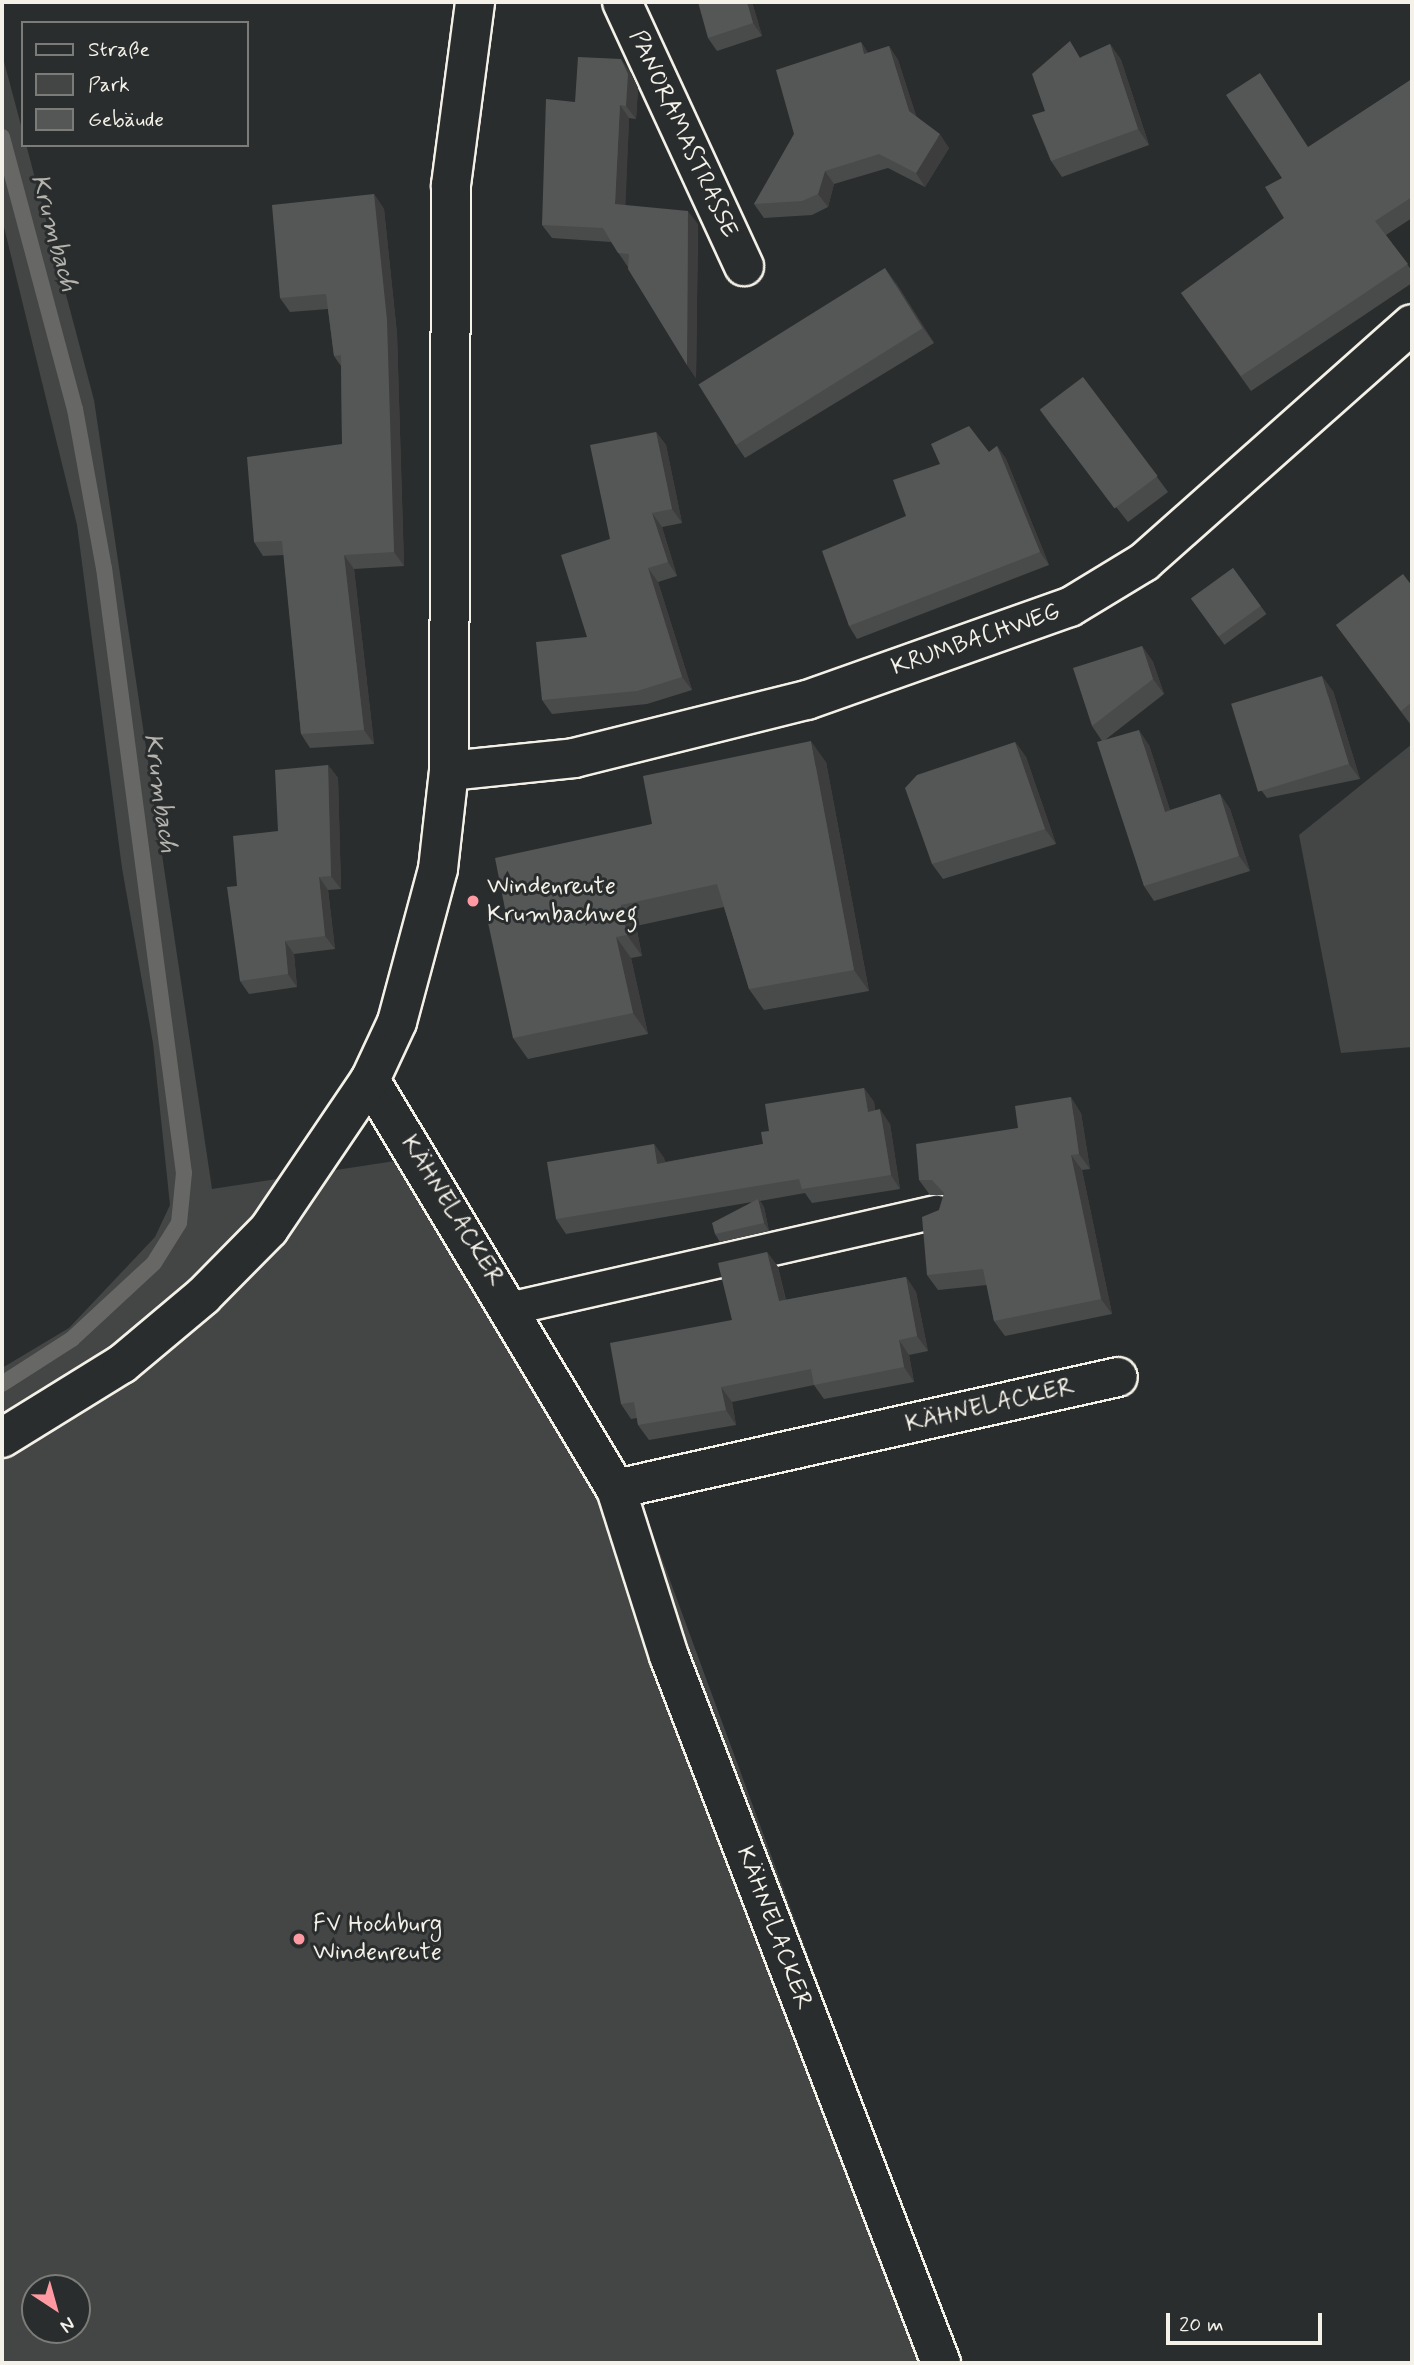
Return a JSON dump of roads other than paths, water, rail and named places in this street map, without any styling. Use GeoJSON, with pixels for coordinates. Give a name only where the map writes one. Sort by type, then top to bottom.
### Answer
{"type":"FeatureCollection","features":[{"type":"Feature","properties":{"kind":"street"},"geometry":{"type":"LineString","coordinates":[[2,1438],[122,1364],[203,1296],[269,1229],[370,1080],[416,959],[439,869],[449,771],[451,185],[475,2]]}},
{"type":"Feature","properties":{"kind":"street","name":"PANORAMASTRASSE"},"geometry":{"type":"LineString","coordinates":[[622,2],[744,266]]}},
{"type":"Feature","properties":{"kind":"street","name":"KRUMBACHWEG"},"geometry":{"type":"LineString","coordinates":[[449,771],[574,758],[807,700],[1070,607],[1144,562],[1412,324]]}},
{"type":"Feature","properties":{"kind":"street","name":"KÄHNELACKER"},"geometry":{"type":"LineString","coordinates":[[370,1080],[513,1308],[616,1489],[669,1656],[940,2363]]}},
{"type":"Feature","properties":{"kind":"street","name":"KÄHNELACKER"},"geometry":{"type":"LineString","coordinates":[[616,1489],[1118,1377]]}},
{"type":"Feature","properties":{"kind":"lane"},"geometry":{"type":"LineString","coordinates":[[513,1308],[936,1212]]}},
{"type":"Feature","properties":{"kind":"waterway","name":"Krumbach"},"geometry":{"type":"LineString","coordinates":[[2,137],[75,409],[104,568],[184,1173],[179,1223],[154,1263],[72,1339],[2,1384]]}},
{"type":"Feature","properties":{"kind":"place","name":"Windenreute Krumbachweg"},"geometry":{"type":"Point","coordinates":[473,901]}},
{"type":"Feature","properties":{"kind":"place","name":"FV Hochburg Windenreute"},"geometry":{"type":"Point","coordinates":[299,1939]}}]}
